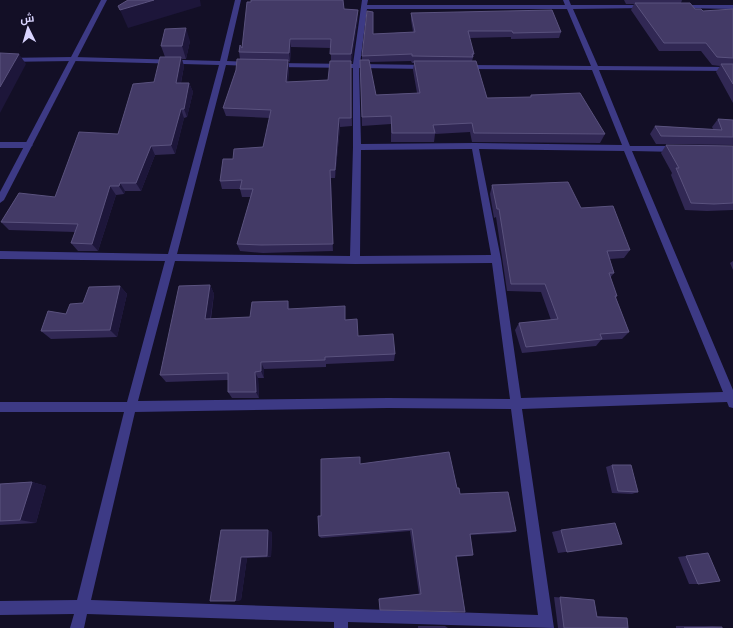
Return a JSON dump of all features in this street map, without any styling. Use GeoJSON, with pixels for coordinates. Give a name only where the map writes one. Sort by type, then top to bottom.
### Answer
{"type":"FeatureCollection","features":[{"type":"Feature","properties":{"kind":"street"},"geometry":{"type":"LineString","coordinates":[[0,200],[104,0]]}},
{"type":"Feature","properties":{"kind":"street"},"geometry":{"type":"LineString","coordinates":[[77,628],[131,407],[223,64],[238,0]]}},
{"type":"Feature","properties":{"kind":"street"},"geometry":{"type":"LineString","coordinates":[[694,0],[700,7]]}},
{"type":"Feature","properties":{"kind":"street"},"geometry":{"type":"LineString","coordinates":[[355,260],[357,147],[356,66],[364,3],[568,3],[654,7]]}},
{"type":"Feature","properties":{"kind":"street"},"geometry":{"type":"LineString","coordinates":[[0,407],[131,407],[388,403],[515,404],[732,399],[627,149],[568,3]]}},
{"type":"Feature","properties":{"kind":"street"},"geometry":{"type":"LineString","coordinates":[[677,7],[733,7]]}},
{"type":"Feature","properties":{"kind":"street"},"geometry":{"type":"LineString","coordinates":[[0,60],[74,59],[254,65]]}},
{"type":"Feature","properties":{"kind":"street"},"geometry":{"type":"LineString","coordinates":[[270,65],[436,67]]}},
{"type":"Feature","properties":{"kind":"street"},"geometry":{"type":"LineString","coordinates":[[460,67],[733,69]]}},
{"type":"Feature","properties":{"kind":"street"},"geometry":{"type":"LineString","coordinates":[[0,144],[29,144]]}},
{"type":"Feature","properties":{"kind":"street"},"geometry":{"type":"LineString","coordinates":[[357,147],[475,146],[687,149]]}},
{"type":"Feature","properties":{"kind":"street"},"geometry":{"type":"LineString","coordinates":[[0,608],[82,607],[341,622],[546,625],[496,259],[475,146]]}},
{"type":"Feature","properties":{"kind":"street"},"geometry":{"type":"LineString","coordinates":[[0,254],[355,260],[496,259]]}},
{"type":"Feature","properties":{"kind":"building"},"geometry":{"type":"Polygon","coordinates":[[[128,0],[154,0],[120,10],[118,6],[128,0]]]}},
{"type":"Feature","properties":{"kind":"building"},"geometry":{"type":"Polygon","coordinates":[[[251,0],[343,0],[344,9],[358,10],[351,54],[330,54],[331,39],[290,39],[289,53],[239,52],[240,45],[242,48],[247,2],[251,2],[251,0]]]}},
{"type":"Feature","properties":{"kind":"building"},"geometry":{"type":"Polygon","coordinates":[[[635,3],[690,3],[695,9],[701,9],[703,11],[733,9],[733,58],[717,57],[706,43],[664,43],[635,3]]]}},
{"type":"Feature","properties":{"kind":"building"},"geometry":{"type":"Polygon","coordinates":[[[552,10],[561,32],[513,33],[512,31],[468,31],[474,54],[472,54],[473,57],[412,56],[412,54],[362,56],[367,11],[373,12],[373,34],[415,32],[411,13],[552,10]]]}},
{"type":"Feature","properties":{"kind":"building"},"geometry":{"type":"Polygon","coordinates":[[[186,28],[182,46],[161,46],[165,29],[186,28]]]}},
{"type":"Feature","properties":{"kind":"building"},"geometry":{"type":"Polygon","coordinates":[[[0,53],[19,54],[0,87],[0,53]]]}},
{"type":"Feature","properties":{"kind":"building"},"geometry":{"type":"Polygon","coordinates":[[[160,57],[181,57],[176,83],[189,83],[184,109],[181,109],[171,145],[151,146],[136,183],[120,183],[119,186],[110,186],[92,244],[71,243],[78,224],[1,222],[19,193],[55,197],[79,132],[118,134],[133,84],[154,82],[160,57]]]}},
{"type":"Feature","properties":{"kind":"building"},"geometry":{"type":"Polygon","coordinates":[[[237,59],[288,60],[286,82],[328,80],[330,61],[351,61],[351,118],[339,118],[335,170],[330,170],[333,244],[237,244],[253,189],[240,189],[242,180],[220,181],[223,159],[233,159],[234,149],[263,147],[271,110],[223,108],[236,70],[237,59]]]}},
{"type":"Feature","properties":{"kind":"building"},"geometry":{"type":"Polygon","coordinates":[[[360,60],[369,60],[376,95],[420,93],[414,61],[476,61],[487,98],[531,97],[531,95],[580,93],[605,134],[474,133],[472,123],[433,125],[435,133],[392,133],[391,116],[362,117],[360,60]]]}},
{"type":"Feature","properties":{"kind":"building"},"geometry":{"type":"Polygon","coordinates":[[[721,64],[733,64],[733,84],[721,64]]]}},
{"type":"Feature","properties":{"kind":"building"},"geometry":{"type":"Polygon","coordinates":[[[718,119],[733,120],[733,137],[661,136],[655,126],[722,130],[718,119]]]}},
{"type":"Feature","properties":{"kind":"building"},"geometry":{"type":"Polygon","coordinates":[[[666,145],[733,146],[733,203],[691,203],[676,168],[679,168],[666,145]]]}},
{"type":"Feature","properties":{"kind":"building"},"geometry":{"type":"Polygon","coordinates":[[[568,182],[581,208],[613,206],[630,250],[607,251],[614,273],[609,273],[617,296],[615,296],[629,332],[600,334],[602,339],[526,347],[519,323],[558,319],[545,284],[511,284],[499,209],[497,209],[492,185],[568,182]]]}},
{"type":"Feature","properties":{"kind":"building"},"geometry":{"type":"Polygon","coordinates":[[[210,285],[205,319],[250,317],[252,302],[288,301],[288,309],[345,306],[345,320],[357,319],[358,336],[393,334],[395,354],[325,357],[325,360],[261,362],[261,371],[255,372],[256,392],[228,392],[228,373],[160,375],[179,286],[210,285]]]}},
{"type":"Feature","properties":{"kind":"building"},"geometry":{"type":"Polygon","coordinates":[[[120,286],[110,330],[41,331],[48,311],[66,314],[70,304],[83,303],[89,287],[120,286]]]}},
{"type":"Feature","properties":{"kind":"building"},"geometry":{"type":"Polygon","coordinates":[[[449,452],[457,488],[459,488],[460,494],[508,492],[516,531],[470,534],[473,555],[456,556],[465,612],[380,610],[379,599],[421,594],[412,529],[319,536],[318,516],[321,516],[321,459],[360,457],[360,464],[449,452]]]}},
{"type":"Feature","properties":{"kind":"building"},"geometry":{"type":"Polygon","coordinates":[[[612,465],[631,465],[638,492],[618,491],[612,465]]]}},
{"type":"Feature","properties":{"kind":"building"},"geometry":{"type":"Polygon","coordinates":[[[32,482],[20,520],[0,521],[0,484],[32,482]]]}},
{"type":"Feature","properties":{"kind":"building"},"geometry":{"type":"Polygon","coordinates":[[[615,523],[622,544],[567,552],[561,530],[615,523]]]}},
{"type":"Feature","properties":{"kind":"building"},"geometry":{"type":"Polygon","coordinates":[[[221,530],[268,530],[267,556],[241,557],[235,601],[210,601],[221,530]]]}},
{"type":"Feature","properties":{"kind":"building"},"geometry":{"type":"Polygon","coordinates":[[[708,553],[720,581],[698,584],[686,556],[708,553]]]}},
{"type":"Feature","properties":{"kind":"building"},"geometry":{"type":"Polygon","coordinates":[[[560,597],[594,600],[597,617],[627,618],[628,628],[564,628],[560,597]]]}},
{"type":"Feature","properties":{"kind":"building"},"geometry":{"type":"Polygon","coordinates":[[[722,627],[722,628],[684,628],[722,627]]]}}]}
